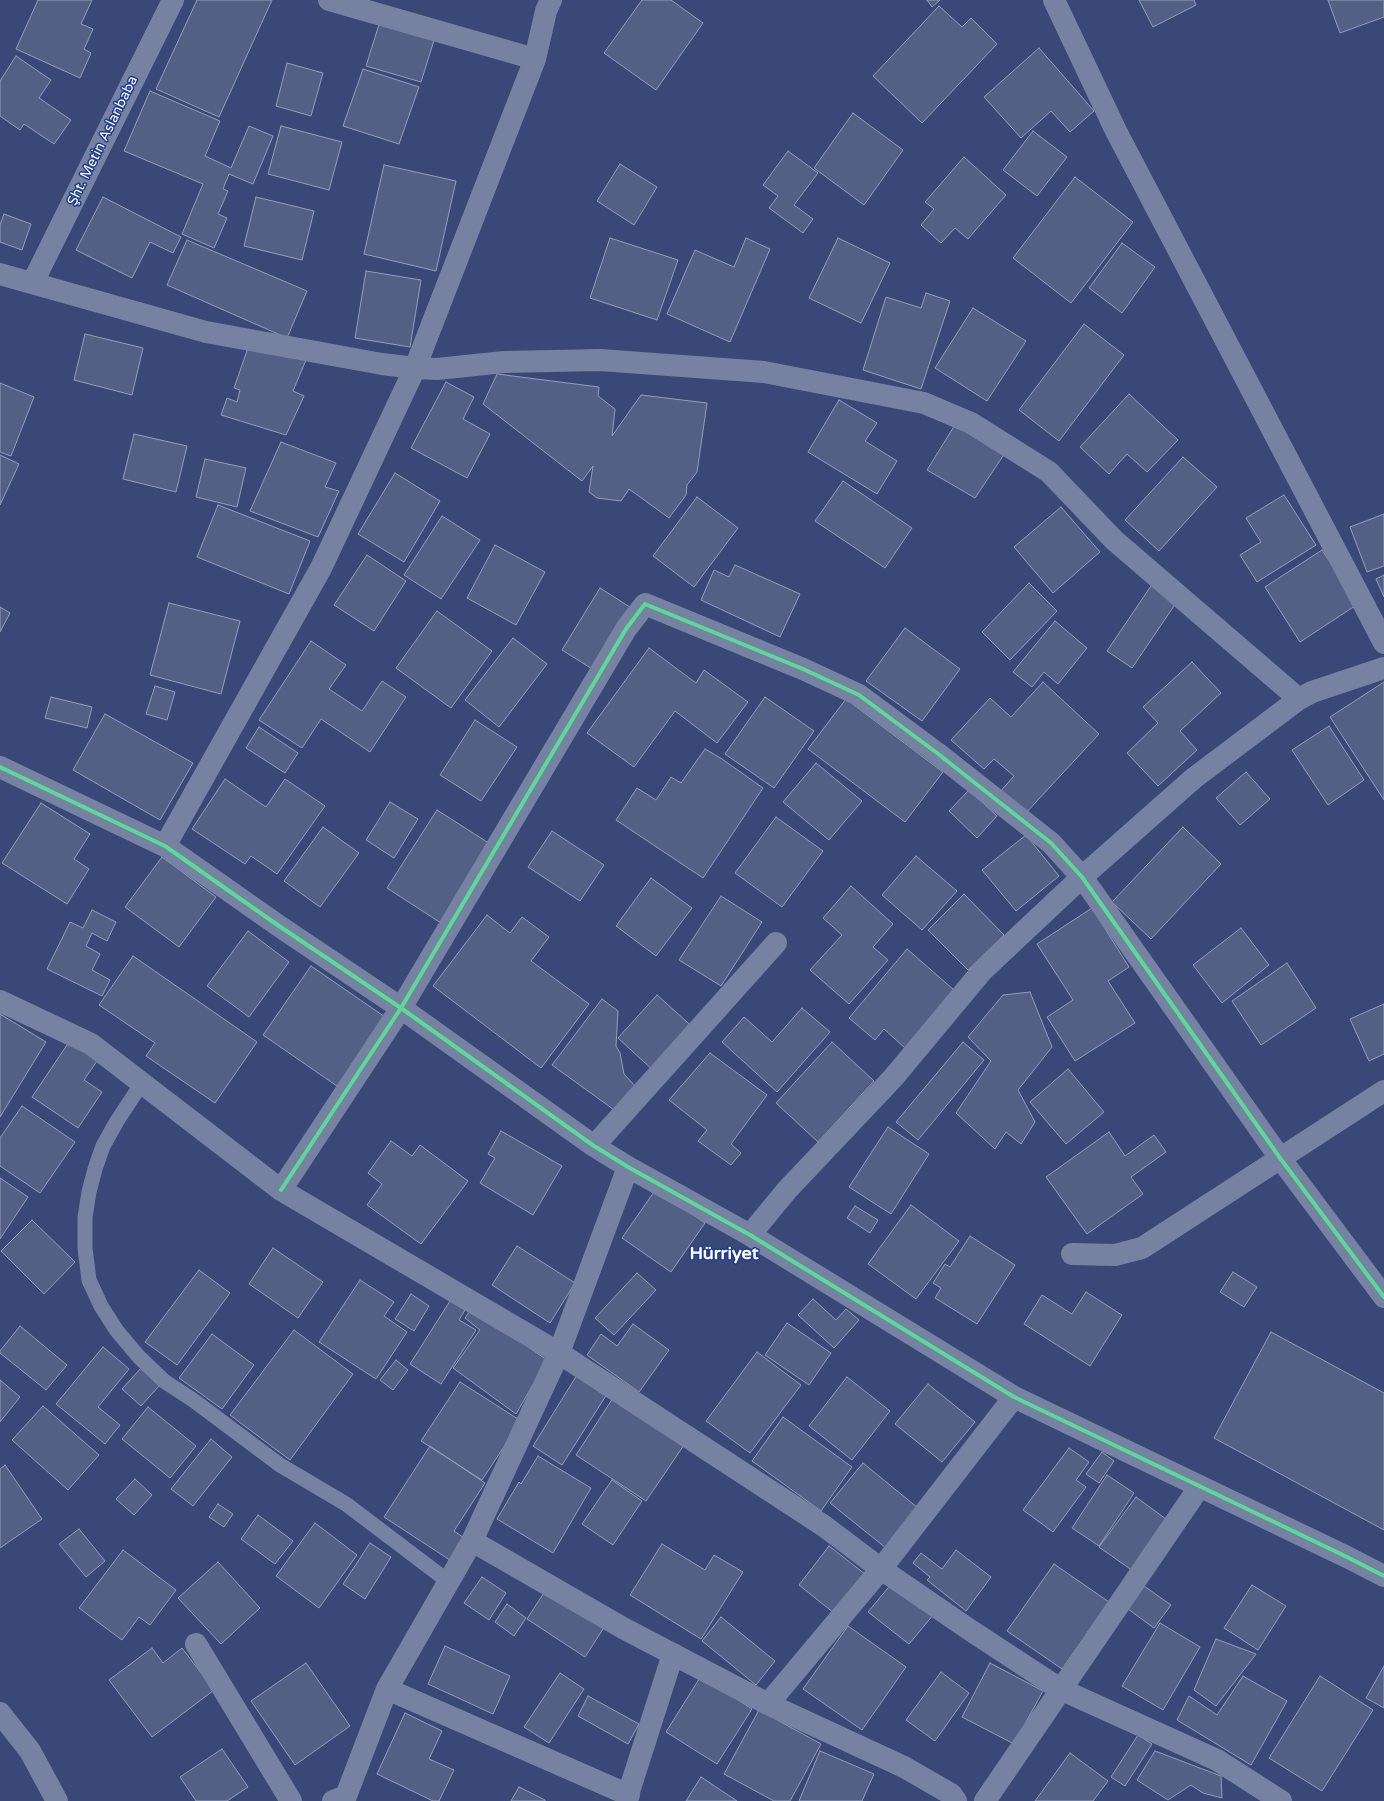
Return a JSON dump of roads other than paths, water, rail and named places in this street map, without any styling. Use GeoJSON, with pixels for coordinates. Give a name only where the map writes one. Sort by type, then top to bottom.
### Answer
{"type":"FeatureCollection","features":[{"type":"Feature","properties":{"kind":"street","name":"Şht. Metin Aslanbaba"},"geometry":{"type":"LineString","coordinates":[[33,282],[173,0]]}},
{"type":"Feature","properties":{"kind":"street"},"geometry":{"type":"LineString","coordinates":[[329,0],[535,59]]}},
{"type":"Feature","properties":{"kind":"street"},"geometry":{"type":"LineString","coordinates":[[165,846],[320,568],[414,368],[535,59],[546,11],[551,0]]}},
{"type":"Feature","properties":{"kind":"street"},"geometry":{"type":"LineString","coordinates":[[1054,0],[1116,131],[1384,643]]}},
{"type":"Feature","properties":{"kind":"street"},"geometry":{"type":"LineString","coordinates":[[0,274],[33,282],[206,332],[414,368],[437,369],[504,362],[608,361],[764,372],[924,404],[971,423],[1049,472],[1114,540],[1298,699]]}},
{"type":"Feature","properties":{"kind":"street"},"geometry":{"type":"LineString","coordinates":[[281,1190],[401,1008],[626,629],[645,604],[859,695],[937,753],[1052,843],[1082,877],[1280,1158],[1384,1297]]}},
{"type":"Feature","properties":{"kind":"street"},"geometry":{"type":"LineString","coordinates":[[750,1235],[788,1190],[893,1078],[982,970],[1082,877],[1194,778],[1298,699],[1312,692],[1384,668]]}},
{"type":"Feature","properties":{"kind":"street"},"geometry":{"type":"LineString","coordinates":[[0,767],[165,846],[279,926],[401,1008],[594,1146],[628,1168],[750,1235],[1014,1397],[1384,1576]]}},
{"type":"Feature","properties":{"kind":"street"},"geometry":{"type":"LineString","coordinates":[[594,1146],[776,943]]}},
{"type":"Feature","properties":{"kind":"street"},"geometry":{"type":"LineString","coordinates":[[0,1001],[91,1044],[281,1190],[559,1353],[824,1526],[881,1569],[1060,1689],[1217,1760],[1281,1801]]}},
{"type":"Feature","properties":{"kind":"street"},"geometry":{"type":"LineString","coordinates":[[1072,1254],[1114,1255],[1142,1248],[1384,1091]]}},
{"type":"Feature","properties":{"kind":"street"},"geometry":{"type":"LineString","coordinates":[[333,1801],[346,1796],[387,1689],[472,1541],[559,1353],[628,1168]]}},
{"type":"Feature","properties":{"kind":"street"},"geometry":{"type":"LineString","coordinates":[[768,1704],[881,1569],[1014,1397]]}},
{"type":"Feature","properties":{"kind":"street"},"geometry":{"type":"LineString","coordinates":[[985,1801],[1200,1486]]}},
{"type":"Feature","properties":{"kind":"street"},"geometry":{"type":"LineString","coordinates":[[472,1541],[616,1624],[768,1704],[904,1767],[951,1794],[956,1801]]}},
{"type":"Feature","properties":{"kind":"street"},"geometry":{"type":"LineString","coordinates":[[196,1644],[291,1801]]}},
{"type":"Feature","properties":{"kind":"street"},"geometry":{"type":"LineString","coordinates":[[387,1689],[628,1798],[674,1654]]}},
{"type":"Feature","properties":{"kind":"street"},"geometry":{"type":"LineString","coordinates":[[0,1713],[30,1750],[57,1801]]}},
{"type":"Feature","properties":{"kind":"lane"},"geometry":{"type":"LineString","coordinates":[[142,1083],[117,1121],[104,1146],[95,1169],[89,1192],[85,1216],[85,1248],[89,1280],[101,1306],[134,1352],[164,1381],[193,1400],[280,1465],[346,1504],[448,1582]]}},
{"type":"Feature","properties":{"kind":"district","name":"Hürriyet"},"geometry":{"type":"Point","coordinates":[724,1254]}}]}
